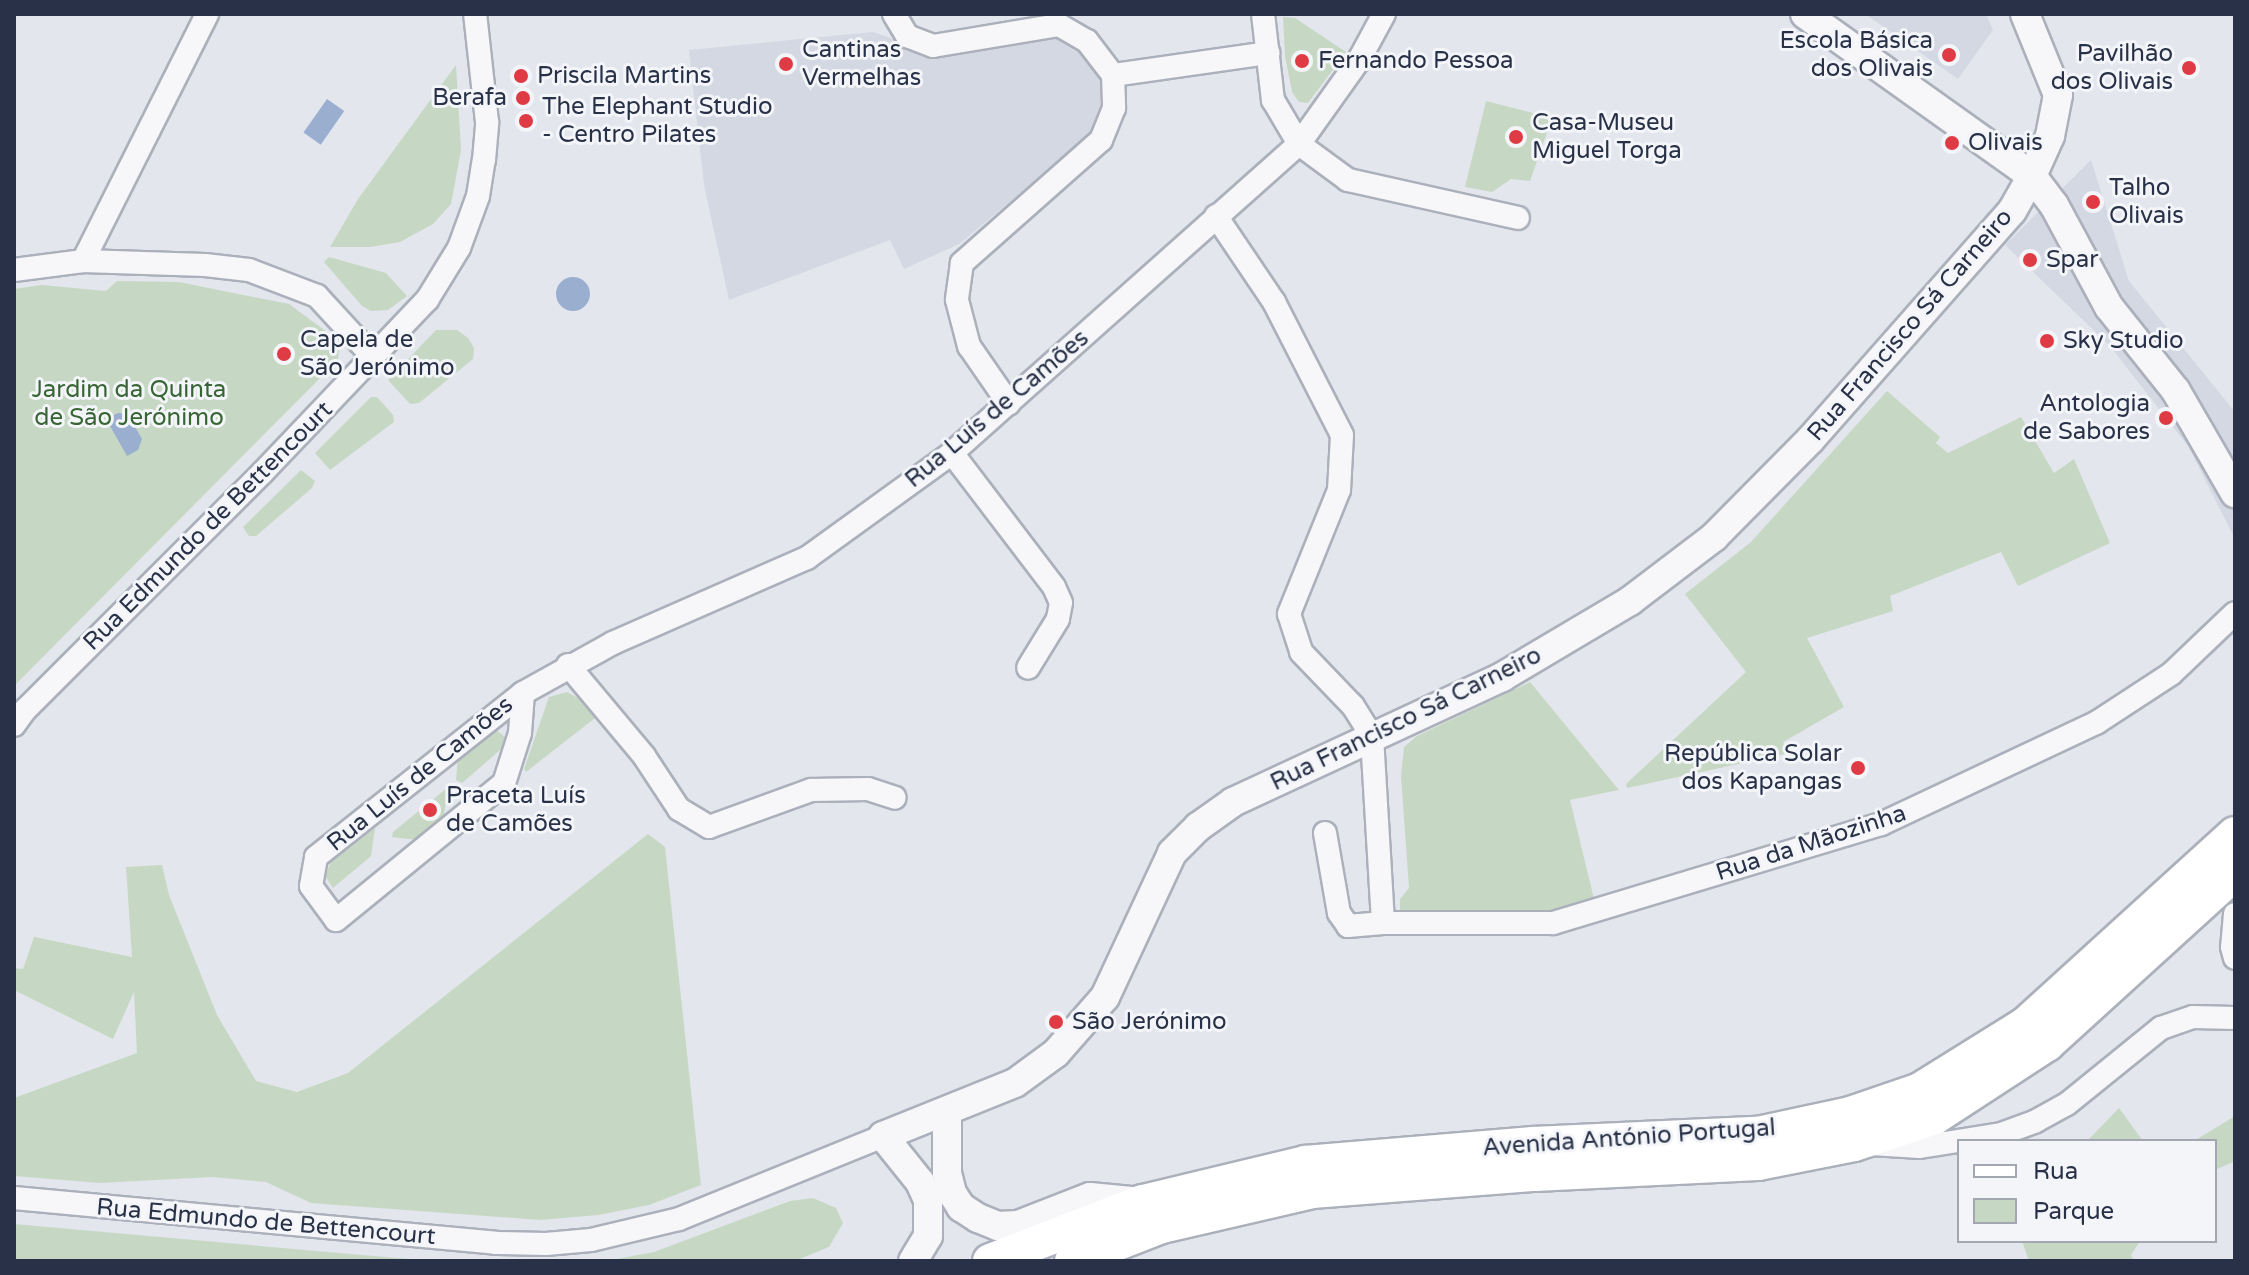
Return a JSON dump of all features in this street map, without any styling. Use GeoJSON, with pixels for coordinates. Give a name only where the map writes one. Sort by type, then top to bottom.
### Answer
{"type":"FeatureCollection","features":[{"type":"Feature","properties":{"kind":"main road","name":"Avenida António Portugal"},"geometry":{"type":"LineString","coordinates":[[990,1261],[1143,1202],[1305,1163],[1533,1144],[1757,1134],[1850,1114],[1920,1090],[2026,1024],[2235,834]]}},
{"type":"Feature","properties":{"kind":"main road","name":"Avenida António Portugal"},"geometry":{"type":"LineString","coordinates":[[1072,1261],[1162,1226],[1312,1191],[1535,1174],[1758,1163],[1854,1144],[1935,1117],[2047,1044],[2235,873]]}},
{"type":"Feature","properties":{"kind":"street"},"geometry":{"type":"LineString","coordinates":[[83,261],[207,14]]}},
{"type":"Feature","properties":{"kind":"street","name":"Rua Edmundo de Bettencourt"},"geometry":{"type":"LineString","coordinates":[[14,725],[25,710],[374,358],[427,300],[459,248],[478,196],[487,122],[475,14]]}},
{"type":"Feature","properties":{"kind":"street"},"geometry":{"type":"LineString","coordinates":[[894,14],[907,36],[933,46],[1059,25],[1087,41],[1113,75],[1114,108],[1101,140],[962,263],[957,300],[969,346],[1009,404]]}},
{"type":"Feature","properties":{"kind":"street"},"geometry":{"type":"LineString","coordinates":[[1263,14],[1273,100],[1299,144],[1348,180],[1518,218]]}},
{"type":"Feature","properties":{"kind":"street","name":"Rua Luís de Camões"},"geometry":{"type":"LineString","coordinates":[[523,693],[520,733],[504,783],[336,920],[311,886],[316,857],[523,693],[568,665],[807,558],[952,453],[1299,144],[1359,60],[1384,14]]}},
{"type":"Feature","properties":{"kind":"street"},"geometry":{"type":"LineString","coordinates":[[1805,14],[2032,176],[2054,205],[2109,307],[2176,391],[2235,493]]}},
{"type":"Feature","properties":{"kind":"street","name":"Rua Francisco Sá Carneiro"},"geometry":{"type":"LineString","coordinates":[[883,1136],[1015,1083],[1074,1035],[1105,997],[1172,853],[1198,827],[1233,802],[1502,677],[1630,601],[1714,537],[1788,465],[2012,211],[2032,176],[2050,136],[2058,95],[2025,14]]}},
{"type":"Feature","properties":{"kind":"street"},"geometry":{"type":"LineString","coordinates":[[1113,75],[1268,53]]}},
{"type":"Feature","properties":{"kind":"street"},"geometry":{"type":"LineString","coordinates":[[1216,216],[1274,302],[1342,435],[1339,490],[1289,614],[1301,652],[1353,706],[1372,737],[1383,923]]}},
{"type":"Feature","properties":{"kind":"street"},"geometry":{"type":"LineString","coordinates":[[14,270],[83,261],[205,265],[249,270],[317,296],[374,358]]}},
{"type":"Feature","properties":{"kind":"street"},"geometry":{"type":"LineString","coordinates":[[952,453],[1054,587],[1061,603],[1058,619],[1028,668]]}},
{"type":"Feature","properties":{"kind":"street","name":"Rua da Mãozinha"},"geometry":{"type":"LineString","coordinates":[[1325,833],[1339,913],[1348,926],[1383,923],[1553,923],[1881,824],[2096,723],[2171,674],[2235,613]]}},
{"type":"Feature","properties":{"kind":"street"},"geometry":{"type":"LineString","coordinates":[[568,665],[644,756],[679,809],[709,827],[811,790],[868,789],[895,798]]}},
{"type":"Feature","properties":{"kind":"street"},"geometry":{"type":"LineString","coordinates":[[2235,914],[2232,947],[2235,958]]}},
{"type":"Feature","properties":{"kind":"street"},"geometry":{"type":"LineString","coordinates":[[1970,1139],[2001,1134],[2036,1121],[2067,1104],[2161,1028],[2193,1017],[2235,1018]]}},
{"type":"Feature","properties":{"kind":"street"},"geometry":{"type":"LineString","coordinates":[[947,1111],[947,1173],[952,1193],[961,1207],[978,1218],[998,1226],[1018,1225],[1090,1197],[1143,1202]]}},
{"type":"Feature","properties":{"kind":"street"},"geometry":{"type":"LineString","coordinates":[[883,1136],[920,1182],[928,1200],[928,1236],[913,1261]]}},
{"type":"Feature","properties":{"kind":"street","name":"Rua Edmundo de Bettencourt"},"geometry":{"type":"LineString","coordinates":[[14,1198],[496,1243],[546,1244],[591,1240],[679,1219],[883,1136]]}},
{"type":"Feature","properties":{"kind":"street"},"geometry":{"type":"LineString","coordinates":[[1854,1144],[1920,1147],[1957,1141]]}},
{"type":"Feature","properties":{"kind":"shaded area","name":"Escola Básica dos Olivais"},"geometry":{"type":"Polygon","coordinates":[[[1865,14],[1986,14],[1993,30],[1958,79],[1865,14]]]}},
{"type":"Feature","properties":{"kind":"shaded area"},"geometry":{"type":"Polygon","coordinates":[[[873,32],[942,56],[1059,33],[1081,47],[1099,69],[1105,99],[1096,130],[959,244],[904,269],[890,240],[729,300],[704,185],[689,50],[873,32]]]}},
{"type":"Feature","properties":{"kind":"shaded area"},"geometry":{"type":"Polygon","coordinates":[[[2091,160],[2129,281],[2235,412],[2235,539],[2188,446],[2109,345],[2005,245],[2091,160]]]}},
{"type":"Feature","properties":{"kind":"green space"},"geometry":{"type":"Polygon","coordinates":[[[1283,17],[1295,18],[1346,52],[1308,103],[1299,102],[1292,92],[1285,56],[1283,17]]]}},
{"type":"Feature","properties":{"kind":"green space"},"geometry":{"type":"Polygon","coordinates":[[[456,65],[461,150],[451,204],[433,224],[400,242],[370,247],[330,247],[358,199],[456,65]]]}},
{"type":"Feature","properties":{"kind":"green space"},"geometry":{"type":"Polygon","coordinates":[[[1486,101],[1552,118],[1530,181],[1511,179],[1492,192],[1465,187],[1486,101]]]}},
{"type":"Feature","properties":{"kind":"green space"},"geometry":{"type":"Polygon","coordinates":[[[329,257],[386,273],[407,296],[388,310],[371,311],[362,306],[324,262],[329,257]]]}},
{"type":"Feature","properties":{"kind":"green space","name":"Jardim da Quinta de São Jerónimo"},"geometry":{"type":"Polygon","coordinates":[[[117,281],[179,282],[289,304],[331,335],[339,347],[338,360],[14,686],[14,289],[42,285],[106,291],[117,281]]]}},
{"type":"Feature","properties":{"kind":"green space"},"geometry":{"type":"Polygon","coordinates":[[[436,330],[457,330],[468,338],[474,348],[473,359],[419,403],[410,404],[388,380],[436,330]]]}},
{"type":"Feature","properties":{"kind":"green space"},"geometry":{"type":"Polygon","coordinates":[[[1887,391],[1940,437],[1936,443],[1948,453],[2021,417],[2054,473],[2074,459],[2110,543],[2018,586],[2001,552],[1890,596],[1893,611],[1807,638],[1844,707],[1783,742],[1789,753],[1627,788],[1626,784],[1746,672],[1685,594],[1751,542],[1887,391]]]}},
{"type":"Feature","properties":{"kind":"green space"},"geometry":{"type":"Polygon","coordinates":[[[371,397],[377,397],[393,415],[394,422],[330,470],[315,453],[371,397]]]}},
{"type":"Feature","properties":{"kind":"green space"},"geometry":{"type":"Polygon","coordinates":[[[301,470],[315,481],[312,488],[256,536],[249,536],[243,527],[301,470]]]}},
{"type":"Feature","properties":{"kind":"green space"},"geometry":{"type":"Polygon","coordinates":[[[1530,682],[1619,790],[1570,800],[1595,903],[1552,915],[1411,915],[1400,912],[1400,899],[1409,888],[1401,776],[1404,747],[1417,736],[1530,682]]]}},
{"type":"Feature","properties":{"kind":"green space"},"geometry":{"type":"Polygon","coordinates":[[[567,692],[578,698],[595,718],[526,772],[524,769],[549,697],[567,692]]]}},
{"type":"Feature","properties":{"kind":"green space"},"geometry":{"type":"Polygon","coordinates":[[[496,730],[505,737],[506,745],[462,783],[456,780],[458,757],[496,730]]]}},
{"type":"Feature","properties":{"kind":"green space"},"geometry":{"type":"Polygon","coordinates":[[[447,788],[444,817],[418,840],[392,837],[393,832],[447,788]]]}},
{"type":"Feature","properties":{"kind":"green space"},"geometry":{"type":"Polygon","coordinates":[[[375,828],[371,856],[333,888],[325,876],[331,862],[375,828]]]}},
{"type":"Feature","properties":{"kind":"green space"},"geometry":{"type":"Polygon","coordinates":[[[648,834],[665,847],[701,1185],[649,1205],[598,1215],[540,1220],[311,1203],[266,1182],[212,1177],[100,1183],[14,1176],[14,1098],[137,1053],[134,992],[113,1039],[14,990],[14,968],[23,969],[34,937],[132,957],[126,867],[162,865],[169,895],[217,1015],[256,1081],[297,1092],[348,1073],[648,834]]]}},
{"type":"Feature","properties":{"kind":"green space"},"geometry":{"type":"Polygon","coordinates":[[[2119,1108],[2142,1139],[2089,1139],[2119,1108]]]}},
{"type":"Feature","properties":{"kind":"green space"},"geometry":{"type":"Polygon","coordinates":[[[2235,1116],[2235,1161],[2217,1169],[2217,1139],[2197,1139],[2235,1116]]]}},
{"type":"Feature","properties":{"kind":"green space"},"geometry":{"type":"Polygon","coordinates":[[[813,1198],[836,1208],[843,1223],[829,1247],[795,1261],[606,1261],[654,1252],[790,1201],[813,1198]]]}},
{"type":"Feature","properties":{"kind":"green space"},"geometry":{"type":"Polygon","coordinates":[[[14,1224],[339,1253],[433,1261],[14,1261],[14,1224]]]}},
{"type":"Feature","properties":{"kind":"green space"},"geometry":{"type":"Polygon","coordinates":[[[2023,1243],[2139,1243],[2131,1255],[2134,1261],[2029,1261],[2023,1243]]]}},
{"type":"Feature","properties":{"kind":"water"},"geometry":{"type":"Polygon","coordinates":[[[327,99],[344,111],[321,145],[303,133],[327,99]]]}},
{"type":"Feature","properties":{"kind":"water"},"geometry":{"type":"Polygon","coordinates":[[[573,277],[585,282],[590,294],[585,306],[573,311],[561,306],[556,294],[561,282],[573,277]]]}},
{"type":"Feature","properties":{"kind":"water"},"geometry":{"type":"Polygon","coordinates":[[[118,413],[128,414],[142,439],[138,450],[127,456],[106,419],[118,413]]]}},
{"type":"Feature","properties":{"kind":"place","name":"Escola Básica dos Olivais"},"geometry":{"type":"Point","coordinates":[1949,55]}},
{"type":"Feature","properties":{"kind":"place","name":"Fernando Pessoa"},"geometry":{"type":"Point","coordinates":[1302,61]}},
{"type":"Feature","properties":{"kind":"place","name":"Cantinas Vermelhas"},"geometry":{"type":"Point","coordinates":[786,64]}},
{"type":"Feature","properties":{"kind":"place","name":"Pavilhão dos Olivais"},"geometry":{"type":"Point","coordinates":[2189,68]}},
{"type":"Feature","properties":{"kind":"place","name":"Priscila Martins"},"geometry":{"type":"Point","coordinates":[521,76]}},
{"type":"Feature","properties":{"kind":"place","name":"Berafa"},"geometry":{"type":"Point","coordinates":[523,98]}},
{"type":"Feature","properties":{"kind":"place","name":"The Elephant Studio - Centro Pilates"},"geometry":{"type":"Point","coordinates":[526,121]}},
{"type":"Feature","properties":{"kind":"place","name":"Casa-Museu Miguel Torga"},"geometry":{"type":"Point","coordinates":[1516,137]}},
{"type":"Feature","properties":{"kind":"place","name":"Olivais"},"geometry":{"type":"Point","coordinates":[1952,143]}},
{"type":"Feature","properties":{"kind":"place","name":"Talho Olivais"},"geometry":{"type":"Point","coordinates":[2093,202]}},
{"type":"Feature","properties":{"kind":"place","name":"Spar"},"geometry":{"type":"Point","coordinates":[2030,260]}},
{"type":"Feature","properties":{"kind":"place","name":"Sky Studio"},"geometry":{"type":"Point","coordinates":[2047,341]}},
{"type":"Feature","properties":{"kind":"place","name":"Capela de São Jerónimo"},"geometry":{"type":"Point","coordinates":[284,354]}},
{"type":"Feature","properties":{"kind":"place","name":"Antologia de Sabores"},"geometry":{"type":"Point","coordinates":[2166,418]}},
{"type":"Feature","properties":{"kind":"place","name":"República Solar dos Kapangas"},"geometry":{"type":"Point","coordinates":[1858,768]}},
{"type":"Feature","properties":{"kind":"place","name":"Praceta Luís de Camões"},"geometry":{"type":"Point","coordinates":[430,810]}},
{"type":"Feature","properties":{"kind":"place","name":"São Jerónimo"},"geometry":{"type":"Point","coordinates":[1056,1022]}}]}
